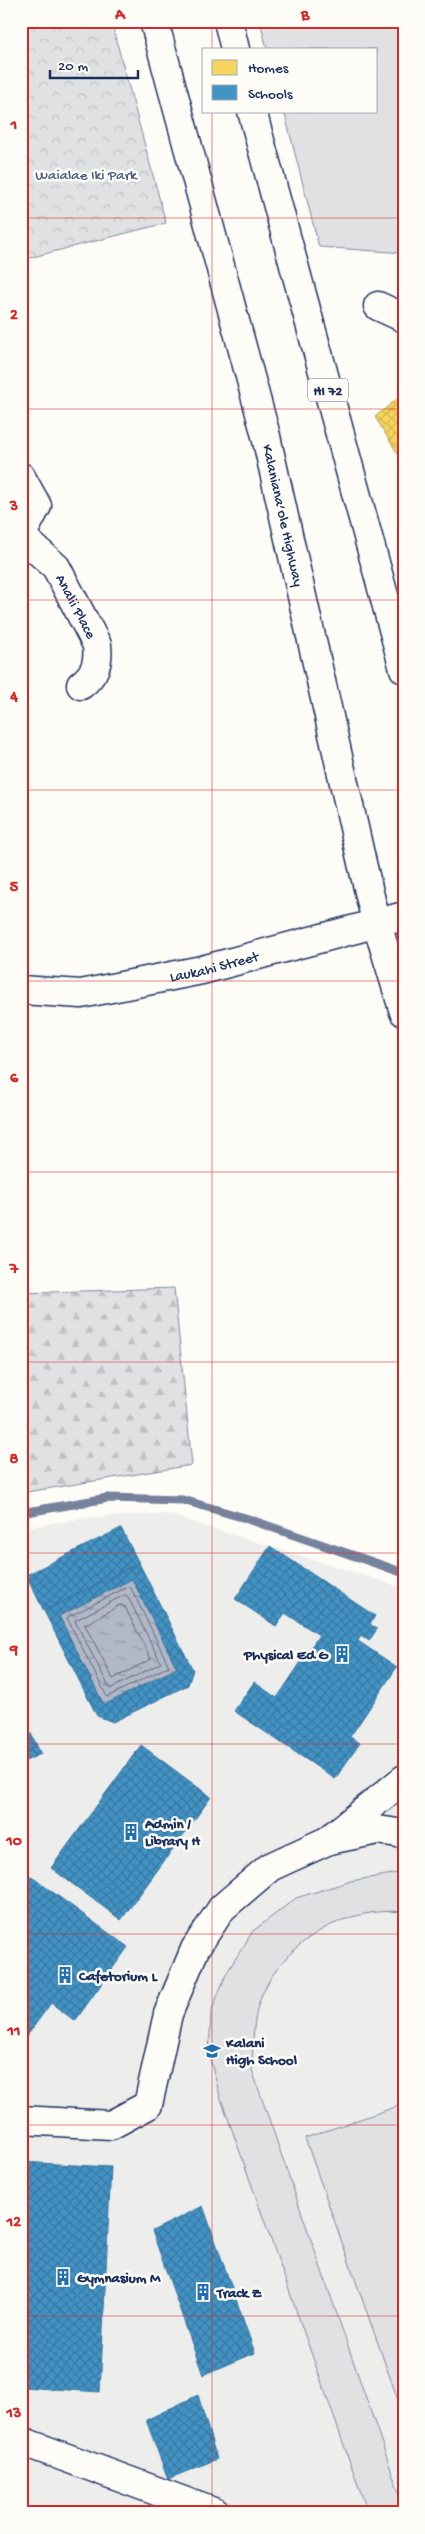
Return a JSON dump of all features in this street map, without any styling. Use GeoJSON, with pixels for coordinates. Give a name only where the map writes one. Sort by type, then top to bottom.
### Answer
{"type":"FeatureCollection","features":[{"type":"Feature","properties":{"kind":"main road","name":"Kalaniana’ole Highway"},"geometry":{"type":"LineString","coordinates":[[154,21],[265,432],[376,921],[404,1012]]}},
{"type":"Feature","properties":{"kind":"main road"},"geometry":{"type":"LineString","coordinates":[[228,21],[235,48]]}},
{"type":"Feature","properties":{"kind":"main road","name":"HI 72"},"geometry":{"type":"LineString","coordinates":[[252,112],[404,669]]}},
{"type":"Feature","properties":{"kind":"main road"},"geometry":{"type":"LineString","coordinates":[[378,306],[404,318]]}},
{"type":"Feature","properties":{"kind":"main road"},"geometry":{"type":"LineString","coordinates":[[21,477],[37,506],[21,536]]}},
{"type":"Feature","properties":{"kind":"main road","name":"Analii Place"},"geometry":{"type":"LineString","coordinates":[[21,536],[56,567],[97,645],[98,657],[96,668],[90,678],[81,685]]}},
{"type":"Feature","properties":{"kind":"main road","name":"Laukahi Street"},"geometry":{"type":"LineString","coordinates":[[21,990],[81,994],[202,970],[376,921],[404,916]]}},
{"type":"Feature","properties":{"kind":"main road"},"geometry":{"type":"LineString","coordinates":[[329,1840],[404,1779]]}},
{"type":"Feature","properties":{"kind":"main road"},"geometry":{"type":"LineString","coordinates":[[21,2120],[111,2125],[148,2105],[168,2014],[196,1949],[222,1908],[270,1867],[329,1840],[378,1830],[404,1834]]}},
{"type":"Feature","properties":{"kind":"main road"},"geometry":{"type":"LineString","coordinates":[[21,2442],[216,2513]]}},
{"type":"Feature","properties":{"kind":"path"},"geometry":{"type":"LineString","coordinates":[[404,170],[402,205],[404,228]]}},
{"type":"Feature","properties":{"kind":"shaded area","name":"Kalani High School"},"geometry":{"type":"Polygon","coordinates":[[[167,1514],[404,1588],[404,2513],[21,2513],[21,1528],[93,1517],[167,1514]]]}},
{"type":"Feature","properties":{"kind":"green space","name":"Waialae Iki Park"},"geometry":{"type":"Polygon","coordinates":[[[21,21],[111,21],[166,223],[21,260],[21,21]]]}},
{"type":"Feature","properties":{"kind":"green space"},"geometry":{"type":"Polygon","coordinates":[[[260,21],[404,21],[404,253],[319,247],[284,112],[378,112],[378,48],[267,48],[260,21]]]}},
{"type":"Feature","properties":{"kind":"green space"},"geometry":{"type":"Polygon","coordinates":[[[174,1288],[192,1465],[21,1493],[21,1293],[174,1288]]]}},
{"type":"Feature","properties":{"kind":"green space"},"geometry":{"type":"Polygon","coordinates":[[[404,1872],[404,1912],[383,1911],[342,1920],[305,1940],[290,1954],[276,1970],[265,1988],[255,2018],[253,2038],[252,2070],[404,2507],[404,2513],[368,2513],[220,2096],[209,2055],[211,2012],[227,1972],[253,1931],[296,1898],[351,1881],[404,1872]]]}},
{"type":"Feature","properties":{"kind":"green space"},"geometry":{"type":"Polygon","coordinates":[[[404,2104],[404,2417],[305,2138],[404,2104]]]}},
{"type":"Feature","properties":{"kind":"water"},"geometry":{"type":"Polygon","coordinates":[[[132,1579],[177,1668],[104,1705],[59,1616],[132,1579]]]}},
{"type":"Feature","properties":{"kind":"building: Homes"},"geometry":{"type":"Polygon","coordinates":[[[404,393],[404,464],[375,417],[404,393]]]}},
{"type":"Feature","properties":{"kind":"building: Schools"},"geometry":{"type":"Polygon","coordinates":[[[121,1528],[139,1563],[44,1611],[26,1575],[121,1528]]]}},
{"type":"Feature","properties":{"kind":"building: Schools","name":"Physical Ed G"},"geometry":{"type":"Polygon","coordinates":[[[270,1546],[375,1616],[370,1624],[377,1629],[369,1641],[361,1635],[358,1641],[397,1667],[350,1737],[360,1743],[335,1779],[234,1711],[254,1682],[277,1698],[319,1635],[285,1613],[276,1626],[235,1599],[270,1546]]]}},
{"type":"Feature","properties":{"kind":"building: Schools"},"geometry":{"type":"Polygon","coordinates":[[[139,1563],[193,1670],[188,1685],[113,1722],[97,1716],[44,1611],[139,1563]],[[132,1579],[59,1616],[104,1705],[177,1668],[132,1579]]]}},
{"type":"Feature","properties":{"kind":"building: Schools"},"geometry":{"type":"Polygon","coordinates":[[[21,1713],[41,1754],[21,1763],[21,1713]]]}},
{"type":"Feature","properties":{"kind":"building: Schools","name":"Admin / Library H"},"geometry":{"type":"Polygon","coordinates":[[[141,1745],[211,1797],[121,1920],[51,1868],[141,1745]]]}},
{"type":"Feature","properties":{"kind":"building: Schools","name":"Cafetorium L"},"geometry":{"type":"Polygon","coordinates":[[[21,1869],[128,1947],[75,2021],[51,2003],[21,2044],[21,1869]]]}},
{"type":"Feature","properties":{"kind":"building: Schools","name":"Gymnasium M"},"geometry":{"type":"Polygon","coordinates":[[[21,2162],[111,2167],[100,2392],[21,2387],[21,2162]]]}},
{"type":"Feature","properties":{"kind":"building: Schools","name":"Track Z"},"geometry":{"type":"Polygon","coordinates":[[[203,2206],[255,2353],[203,2375],[152,2231],[203,2206]]]}},
{"type":"Feature","properties":{"kind":"building: Schools"},"geometry":{"type":"Polygon","coordinates":[[[198,2395],[217,2459],[168,2479],[146,2420],[198,2395]]]}},
{"type":"Feature","properties":{"kind":"waterway"},"geometry":{"type":"LineString","coordinates":[[21,1513],[108,1498],[183,1500],[245,1518],[404,1573]]}},
{"type":"Feature","properties":{"kind":"place","name":"Physical Ed G"},"geometry":{"type":"Point","coordinates":[342,1654]}},
{"type":"Feature","properties":{"kind":"place","name":"Admin / Library H"},"geometry":{"type":"Point","coordinates":[131,1832]}},
{"type":"Feature","properties":{"kind":"place","name":"Cafetorium L"},"geometry":{"type":"Point","coordinates":[65,1975]}},
{"type":"Feature","properties":{"kind":"place","name":"Kalani High School"},"geometry":{"type":"Point","coordinates":[212,2051]}},
{"type":"Feature","properties":{"kind":"place","name":"Gymnasium M"},"geometry":{"type":"Point","coordinates":[63,2277]}},
{"type":"Feature","properties":{"kind":"place","name":"Track Z"},"geometry":{"type":"Point","coordinates":[203,2292]}}]}
